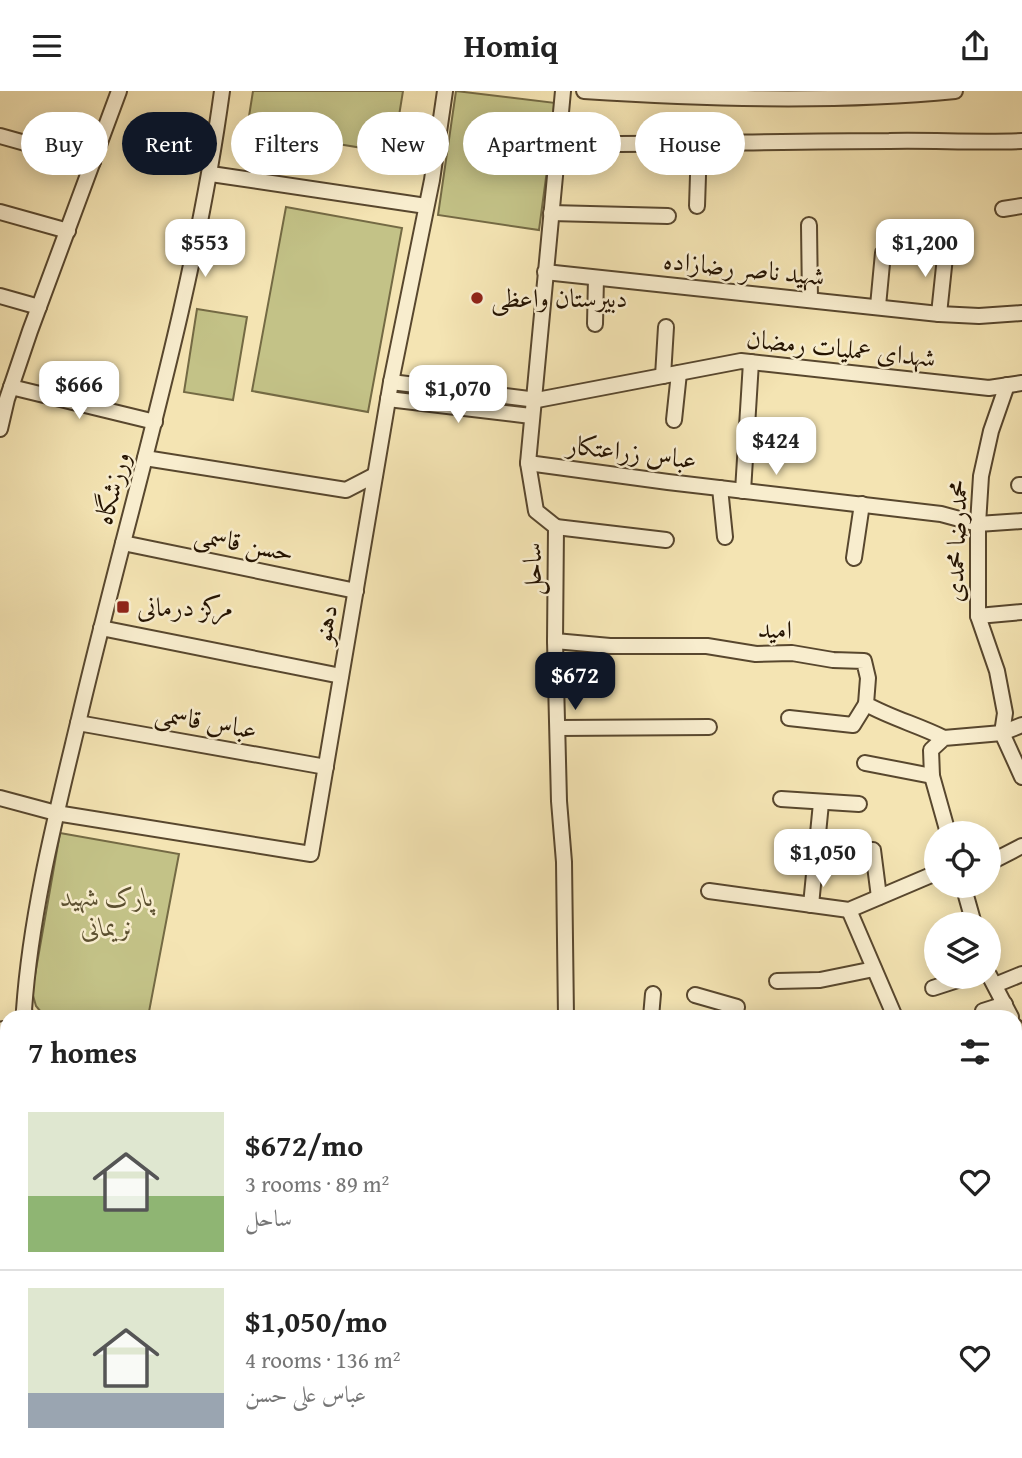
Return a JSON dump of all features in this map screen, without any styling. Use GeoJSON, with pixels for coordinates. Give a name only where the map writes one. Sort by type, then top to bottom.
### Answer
{"type":"FeatureCollection","features":[{"type":"Feature","properties":{"kind":"street"},"geometry":{"type":"LineString","coordinates":[[108,121],[119,91]]}},
{"type":"Feature","properties":{"kind":"street","name":"ورزشگاه"},"geometry":{"type":"LineString","coordinates":[[217,129],[222,91]]}},
{"type":"Feature","properties":{"kind":"street","name":"دهنو"},"geometry":{"type":"LineString","coordinates":[[0,798],[56,813],[311,854],[388,399],[426,206],[445,91]]}},
{"type":"Feature","properties":{"kind":"street","name":"ساحل"},"geometry":{"type":"LineString","coordinates":[[561,112],[563,91]]}},
{"type":"Feature","properties":{"kind":"street"},"geometry":{"type":"LineString","coordinates":[[584,91],[689,94],[904,94],[955,91]]}},
{"type":"Feature","properties":{"kind":"street"},"geometry":{"type":"LineString","coordinates":[[0,136],[21,142]]}},
{"type":"Feature","properties":{"kind":"street"},"geometry":{"type":"LineString","coordinates":[[745,144],[1022,141]]}},
{"type":"Feature","properties":{"kind":"street"},"geometry":{"type":"LineString","coordinates":[[0,429],[2,413],[11,387],[88,175]]}},
{"type":"Feature","properties":{"kind":"street","name":"ورزشگاه"},"geometry":{"type":"LineString","coordinates":[[24,1010],[27,963],[56,813],[122,543],[155,422],[211,175]]}},
{"type":"Feature","properties":{"kind":"street"},"geometry":{"type":"LineString","coordinates":[[217,175],[426,206]]}},
{"type":"Feature","properties":{"kind":"street","name":"ساحل"},"geometry":{"type":"LineString","coordinates":[[555,175],[528,463],[536,511],[556,527],[555,641],[559,801],[564,862],[566,1010]]}},
{"type":"Feature","properties":{"kind":"street"},"geometry":{"type":"LineString","coordinates":[[697,206],[698,175]]}},
{"type":"Feature","properties":{"kind":"street"},"geometry":{"type":"LineString","coordinates":[[1003,209],[1022,206]]}},
{"type":"Feature","properties":{"kind":"street"},"geometry":{"type":"LineString","coordinates":[[0,212],[68,231]]}},
{"type":"Feature","properties":{"kind":"street"},"geometry":{"type":"LineString","coordinates":[[551,213],[668,216]]}},
{"type":"Feature","properties":{"kind":"street"},"geometry":{"type":"LineString","coordinates":[[809,225],[810,300]]}},
{"type":"Feature","properties":{"kind":"street"},"geometry":{"type":"LineString","coordinates":[[925,234],[947,237],[939,314]]}},
{"type":"Feature","properties":{"kind":"street"},"geometry":{"type":"LineString","coordinates":[[878,306],[883,253]]}},
{"type":"Feature","properties":{"kind":"street","name":"شهید ناصر رضازاده"},"geometry":{"type":"LineString","coordinates":[[545,272],[939,314],[979,316],[1022,313]]}},
{"type":"Feature","properties":{"kind":"street"},"geometry":{"type":"LineString","coordinates":[[595,324],[597,278]]}},
{"type":"Feature","properties":{"kind":"street"},"geometry":{"type":"LineString","coordinates":[[0,296],[40,307]]}},
{"type":"Feature","properties":{"kind":"street"},"geometry":{"type":"LineString","coordinates":[[663,376],[666,327]]}},
{"type":"Feature","properties":{"kind":"street","name":"شهدای عملیات رمضان"},"geometry":{"type":"LineString","coordinates":[[391,382],[532,400],[741,361],[989,388],[1022,383]]}},
{"type":"Feature","properties":{"kind":"street"},"geometry":{"type":"LineString","coordinates":[[743,491],[751,362]]}},
{"type":"Feature","properties":{"kind":"street"},"geometry":{"type":"LineString","coordinates":[[674,420],[679,373]]}},
{"type":"Feature","properties":{"kind":"street","name":"محمدرضا محمدی"},"geometry":{"type":"LineString","coordinates":[[1007,385],[990,431],[981,476],[978,616],[997,671],[1005,713],[1002,733],[1022,777]]}},
{"type":"Feature","properties":{"kind":"street"},"geometry":{"type":"LineString","coordinates":[[11,387],[155,422]]}},
{"type":"Feature","properties":{"kind":"street"},"geometry":{"type":"LineString","coordinates":[[388,399],[531,416]]}},
{"type":"Feature","properties":{"kind":"street"},"geometry":{"type":"LineString","coordinates":[[145,458],[346,490],[375,475]]}},
{"type":"Feature","properties":{"kind":"street","name":"عباس زراعتکار"},"geometry":{"type":"LineString","coordinates":[[528,463],[941,514],[978,524],[1022,521]]}},
{"type":"Feature","properties":{"kind":"street"},"geometry":{"type":"LineString","coordinates":[[720,488],[725,537]]}},
{"type":"Feature","properties":{"kind":"street"},"geometry":{"type":"LineString","coordinates":[[854,558],[862,505]]}},
{"type":"Feature","properties":{"kind":"street"},"geometry":{"type":"LineString","coordinates":[[556,527],[666,540]]}},
{"type":"Feature","properties":{"kind":"street","name":"حسن قاسمی"},"geometry":{"type":"LineString","coordinates":[[122,543],[356,591]]}},
{"type":"Feature","properties":{"kind":"street"},"geometry":{"type":"LineString","coordinates":[[978,616],[1022,612]]}},
{"type":"Feature","properties":{"kind":"street"},"geometry":{"type":"LineString","coordinates":[[101,628],[341,676]]}},
{"type":"Feature","properties":{"kind":"street","name":"امید"},"geometry":{"type":"LineString","coordinates":[[555,641],[610,646],[707,646],[756,654],[792,653],[833,660],[864,661],[868,678],[866,704]]}},
{"type":"Feature","properties":{"kind":"street"},"geometry":{"type":"LineString","coordinates":[[789,718],[853,725],[866,704],[890,717],[917,724],[944,738],[1002,733],[1022,725]]}},
{"type":"Feature","properties":{"kind":"street","name":"عباس قاسمی"},"geometry":{"type":"LineString","coordinates":[[78,723],[326,767]]}},
{"type":"Feature","properties":{"kind":"street"},"geometry":{"type":"LineString","coordinates":[[558,728],[709,727]]}},
{"type":"Feature","properties":{"kind":"street"},"geometry":{"type":"LineString","coordinates":[[944,738],[931,750],[932,776],[945,821]]}},
{"type":"Feature","properties":{"kind":"street"},"geometry":{"type":"LineString","coordinates":[[865,763],[932,776]]}},
{"type":"Feature","properties":{"kind":"street"},"geometry":{"type":"LineString","coordinates":[[781,799],[859,804]]}},
{"type":"Feature","properties":{"kind":"street"},"geometry":{"type":"LineString","coordinates":[[811,905],[821,803]]}},
{"type":"Feature","properties":{"kind":"street"},"geometry":{"type":"LineString","coordinates":[[1001,857],[1022,846]]}},
{"type":"Feature","properties":{"kind":"street"},"geometry":{"type":"LineString","coordinates":[[873,850],[879,897]]}},
{"type":"Feature","properties":{"kind":"street"},"geometry":{"type":"LineString","coordinates":[[709,891],[849,910],[924,878]]}},
{"type":"Feature","properties":{"kind":"street"},"geometry":{"type":"LineString","coordinates":[[849,910],[892,1010]]}},
{"type":"Feature","properties":{"kind":"street"},"geometry":{"type":"LineString","coordinates":[[777,981],[820,980],[874,969]]}},
{"type":"Feature","properties":{"kind":"street"},"geometry":{"type":"LineString","coordinates":[[1001,978],[1022,974]]}},
{"type":"Feature","properties":{"kind":"street"},"geometry":{"type":"LineString","coordinates":[[997,989],[1007,1010]]}},
{"type":"Feature","properties":{"kind":"street"},"geometry":{"type":"LineString","coordinates":[[652,1010],[653,994]]}},
{"type":"Feature","properties":{"kind":"street"},"geometry":{"type":"LineString","coordinates":[[695,995],[737,1007],[736,1010]]}},
{"type":"Feature","properties":{"kind":"green space"},"geometry":{"type":"Polygon","coordinates":[[[253,91],[403,91],[400,112],[357,112],[357,147],[343,145],[343,112],[250,112],[253,91]]]}},
{"type":"Feature","properties":{"kind":"green space"},"geometry":{"type":"Polygon","coordinates":[[[456,91],[556,103],[555,112],[463,112],[463,175],[546,175],[539,230],[438,215],[444,175],[449,175],[449,139],[456,91]]]}},
{"type":"Feature","properties":{"kind":"green space"},"geometry":{"type":"Polygon","coordinates":[[[286,207],[402,228],[368,412],[252,391],[286,207]]]}},
{"type":"Feature","properties":{"kind":"green space"},"geometry":{"type":"Polygon","coordinates":[[[197,309],[247,317],[233,400],[184,392],[197,309]]]}},
{"type":"Feature","properties":{"kind":"green space","name":"پارک شهید نریمانی"},"geometry":{"type":"Polygon","coordinates":[[[60,833],[179,854],[149,1010],[39,1010],[32,992],[60,833]]]}},
{"type":"Feature","properties":{"kind":"place","name":"دبیرستان واعظی"},"geometry":{"type":"Point","coordinates":[477,298]}},
{"type":"Feature","properties":{"kind":"place","name":"مرکز درمانی"},"geometry":{"type":"Point","coordinates":[123,607]}}]}
